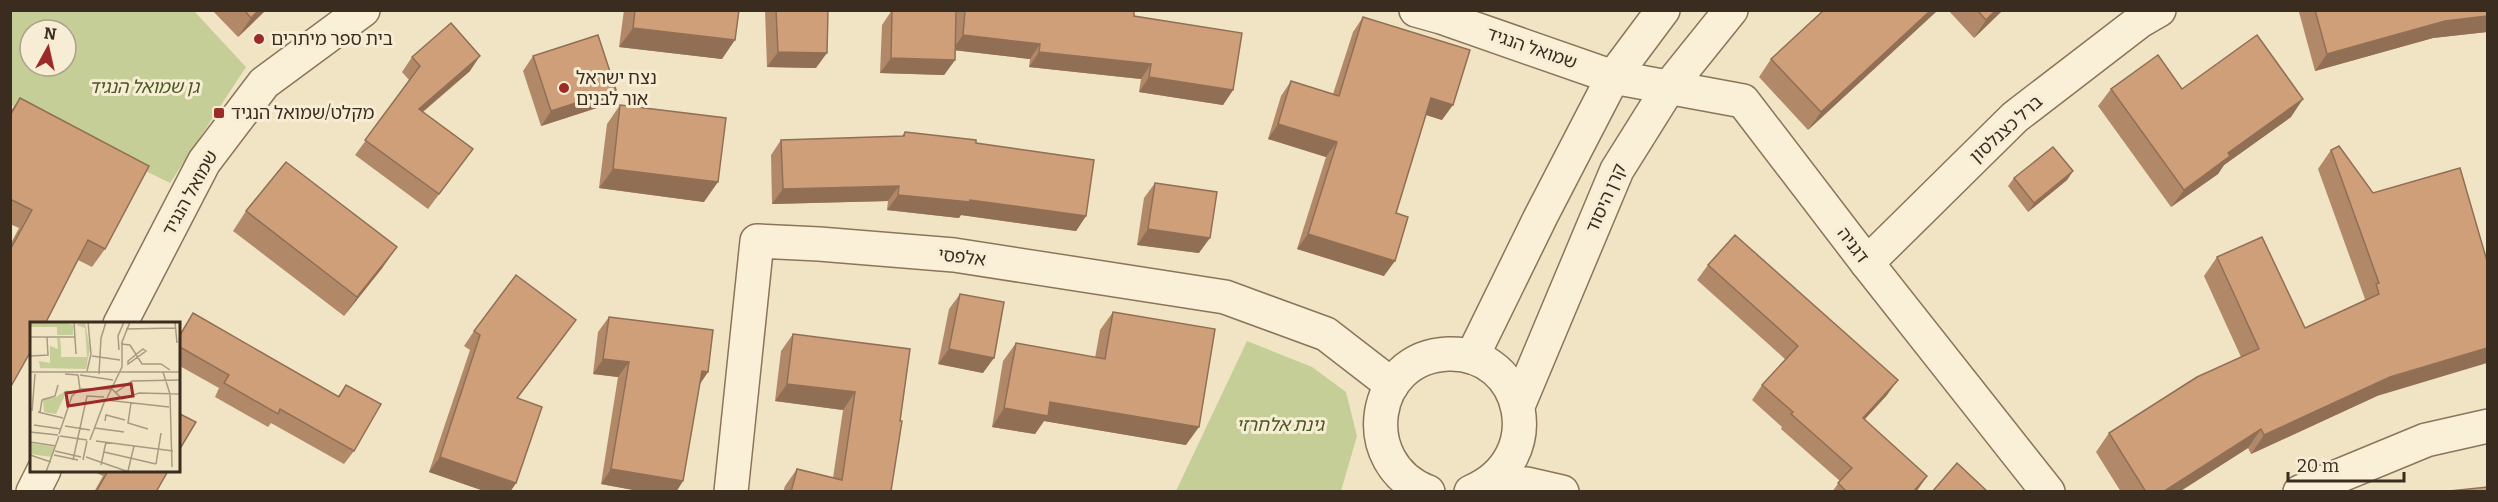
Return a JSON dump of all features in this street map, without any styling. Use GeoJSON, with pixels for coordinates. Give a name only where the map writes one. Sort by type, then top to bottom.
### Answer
{"type":"FeatureCollection","features":[{"type":"Feature","properties":{"kind":"street","name":"שמואל הנגיד"},"geometry":{"type":"LineString","coordinates":[[121,322],[204,162],[264,83],[363,10]]}},
{"type":"Feature","properties":{"kind":"street","name":"שמואל הנגיד"},"geometry":{"type":"LineString","coordinates":[[1416,10],[1441,16],[1613,77]]}},
{"type":"Feature","properties":{"kind":"street"},"geometry":{"type":"LineString","coordinates":[[1472,357],[1613,77],[1663,10]]}},
{"type":"Feature","properties":{"kind":"street","name":"קרן היסוד"},"geometry":{"type":"LineString","coordinates":[[1479,488],[1504,470],[1516,451],[1520,418],[1617,170],[1669,87],[1731,10]]}},
{"type":"Feature","properties":{"kind":"street","name":"ברל כצנלסון"},"geometry":{"type":"LineString","coordinates":[[1867,263],[2015,117],[2139,21],[2159,10]]}},
{"type":"Feature","properties":{"kind":"street","name":"דגניה"},"geometry":{"type":"LineString","coordinates":[[1613,77],[1696,90],[1743,101],[1867,263],[2048,492]]}},
{"type":"Feature","properties":{"kind":"street","name":"אלפסי"},"geometry":{"type":"LineString","coordinates":[[731,492],[757,241],[954,255],[1225,297],[1326,334],[1392,385]]}},
{"type":"Feature","properties":{"kind":"street"},"geometry":{"type":"LineString","coordinates":[[1428,492],[1396,483],[1382,441],[1379,422],[1383,403],[1392,385],[1407,369],[1427,358],[1449,354],[1472,357],[1492,368],[1509,385],[1520,418],[1532,472],[1557,490]]}},
{"type":"Feature","properties":{"kind":"street"},"geometry":{"type":"LineString","coordinates":[[2300,492],[2426,440],[2487,426]]}},
{"type":"Feature","properties":{"kind":"street"},"geometry":{"type":"LineString","coordinates":[[33,492],[43,472]]}},
{"type":"Feature","properties":{"kind":"street"},"geometry":{"type":"LineString","coordinates":[[1479,488],[1527,484],[1557,490]]}},
{"type":"Feature","properties":{"kind":"green space","name":"גן שמואל הנגיד"},"geometry":{"type":"Polygon","coordinates":[[[10,11],[194,11],[246,67],[170,183],[11,105],[10,11]]]}},
{"type":"Feature","properties":{"kind":"green space","name":"גינת אלחרזי"},"geometry":{"type":"Polygon","coordinates":[[[1247,341],[1312,367],[1346,392],[1357,436],[1341,491],[1176,491],[1247,341]]]}},
{"type":"Feature","properties":{"kind":"building"},"geometry":{"type":"Polygon","coordinates":[[[244,10],[259,10],[251,18],[244,10]]]}},
{"type":"Feature","properties":{"kind":"building"},"geometry":{"type":"Polygon","coordinates":[[[635,10],[739,10],[735,40],[633,28],[635,10]]]}},
{"type":"Feature","properties":{"kind":"building"},"geometry":{"type":"Polygon","coordinates":[[[776,10],[828,10],[827,53],[778,52],[776,10]]]}},
{"type":"Feature","properties":{"kind":"building"},"geometry":{"type":"Polygon","coordinates":[[[892,10],[956,11],[955,60],[891,58],[892,10]]]}},
{"type":"Feature","properties":{"kind":"building"},"geometry":{"type":"Polygon","coordinates":[[[965,10],[1134,10],[1134,16],[1242,33],[1233,90],[1149,77],[1151,64],[1039,52],[1040,44],[963,35],[965,10]]]}},
{"type":"Feature","properties":{"kind":"building"},"geometry":{"type":"Polygon","coordinates":[[[1824,10],[1931,10],[1821,112],[1771,59],[1824,10]]]}},
{"type":"Feature","properties":{"kind":"building"},"geometry":{"type":"Polygon","coordinates":[[[1977,10],[1996,10],[1986,20],[1977,10]]]}},
{"type":"Feature","properties":{"kind":"building"},"geometry":{"type":"Polygon","coordinates":[[[2315,10],[2487,10],[2487,16],[2445,21],[2327,54],[2315,10]]]}},
{"type":"Feature","properties":{"kind":"building"},"geometry":{"type":"Polygon","coordinates":[[[1363,17],[1470,50],[1453,105],[1431,98],[1396,213],[1408,217],[1395,261],[1308,234],[1337,142],[1278,124],[1291,81],[1339,96],[1363,17]]]}},
{"type":"Feature","properties":{"kind":"building"},"geometry":{"type":"Polygon","coordinates":[[[451,23],[480,56],[419,109],[473,149],[439,194],[365,140],[420,66],[412,57],[451,23]]]}},
{"type":"Feature","properties":{"kind":"building","name":"נצח ישראל אור לבנים"},"geometry":{"type":"Polygon","coordinates":[[[598,35],[616,90],[551,111],[533,56],[598,35]]]}},
{"type":"Feature","properties":{"kind":"building"},"geometry":{"type":"Polygon","coordinates":[[[2257,35],[2303,99],[2228,153],[2230,156],[2184,190],[2111,89],[2158,55],[2182,89],[2257,35]]]}},
{"type":"Feature","properties":{"kind":"building"},"geometry":{"type":"Polygon","coordinates":[[[20,98],[149,166],[105,249],[88,240],[46,322],[30,322],[30,353],[10,388],[10,250],[32,210],[10,199],[10,116],[20,98]]]}},
{"type":"Feature","properties":{"kind":"building"},"geometry":{"type":"Polygon","coordinates":[[[620,105],[726,118],[718,182],[613,169],[620,105]]]}},
{"type":"Feature","properties":{"kind":"building"},"geometry":{"type":"Polygon","coordinates":[[[905,132],[976,140],[976,143],[1094,160],[1086,216],[970,200],[970,202],[898,195],[899,186],[783,189],[781,140],[904,136],[905,132]]]}},
{"type":"Feature","properties":{"kind":"building"},"geometry":{"type":"Polygon","coordinates":[[[2339,146],[2373,193],[2460,168],[2487,261],[2487,348],[2390,377],[2264,435],[2261,429],[2163,492],[2146,492],[2109,433],[2197,377],[2259,349],[2217,257],[2262,237],[2305,328],[2379,294],[2376,284],[2379,283],[2331,150],[2339,146]]]}},
{"type":"Feature","properties":{"kind":"building"},"geometry":{"type":"Polygon","coordinates":[[[2053,147],[2073,171],[2034,203],[2014,178],[2053,147]]]}},
{"type":"Feature","properties":{"kind":"building"},"geometry":{"type":"Polygon","coordinates":[[[286,162],[397,247],[357,297],[246,211],[286,162]]]}},
{"type":"Feature","properties":{"kind":"building"},"geometry":{"type":"Polygon","coordinates":[[[1155,183],[1217,192],[1210,238],[1148,229],[1155,183]]]}},
{"type":"Feature","properties":{"kind":"building"},"geometry":{"type":"Polygon","coordinates":[[[1735,235],[1898,380],[1863,418],[1927,476],[1913,492],[1847,492],[1838,483],[1852,468],[1762,385],[1798,346],[1708,265],[1735,235]]]}},
{"type":"Feature","properties":{"kind":"building"},"geometry":{"type":"Polygon","coordinates":[[[516,275],[576,320],[517,398],[542,407],[516,483],[440,457],[480,335],[474,331],[516,275]]]}},
{"type":"Feature","properties":{"kind":"building"},"geometry":{"type":"Polygon","coordinates":[[[960,294],[1004,302],[994,358],[949,349],[960,294]]]}},
{"type":"Feature","properties":{"kind":"building"},"geometry":{"type":"Polygon","coordinates":[[[1113,312],[1215,329],[1199,427],[1050,402],[1048,416],[1004,408],[1016,343],[1105,359],[1113,312]]]}},
{"type":"Feature","properties":{"kind":"building"},"geometry":{"type":"Polygon","coordinates":[[[193,313],[339,397],[346,385],[381,404],[354,451],[280,409],[278,414],[224,383],[229,375],[180,347],[180,336],[193,313]]]}},
{"type":"Feature","properties":{"kind":"building"},"geometry":{"type":"Polygon","coordinates":[[[609,317],[713,330],[708,372],[702,371],[683,481],[611,469],[629,362],[603,359],[609,317]]]}},
{"type":"Feature","properties":{"kind":"building"},"geometry":{"type":"Polygon","coordinates":[[[793,334],[910,349],[892,492],[791,492],[797,469],[842,480],[855,392],[787,384],[793,334]]]}},
{"type":"Feature","properties":{"kind":"building"},"geometry":{"type":"Polygon","coordinates":[[[180,414],[196,422],[180,449],[180,414]]]}},
{"type":"Feature","properties":{"kind":"building"},"geometry":{"type":"Polygon","coordinates":[[[1957,463],[1988,492],[1932,492],[1957,463]]]}},
{"type":"Feature","properties":{"kind":"building"},"geometry":{"type":"Polygon","coordinates":[[[107,472],[167,472],[156,492],[96,492],[107,472]]]}},
{"type":"Feature","properties":{"kind":"building"},"geometry":{"type":"Polygon","coordinates":[[[2487,487],[2487,492],[2440,492],[2487,487]]]}},
{"type":"Feature","properties":{"kind":"place","name":"בית ספר מיתרים"},"geometry":{"type":"Point","coordinates":[259,39]}},
{"type":"Feature","properties":{"kind":"place","name":"נצח ישראל אור לבנים"},"geometry":{"type":"Point","coordinates":[564,88]}},
{"type":"Feature","properties":{"kind":"place","name":"מקלט/שמואל הנגיד"},"geometry":{"type":"Point","coordinates":[219,113]}}]}
